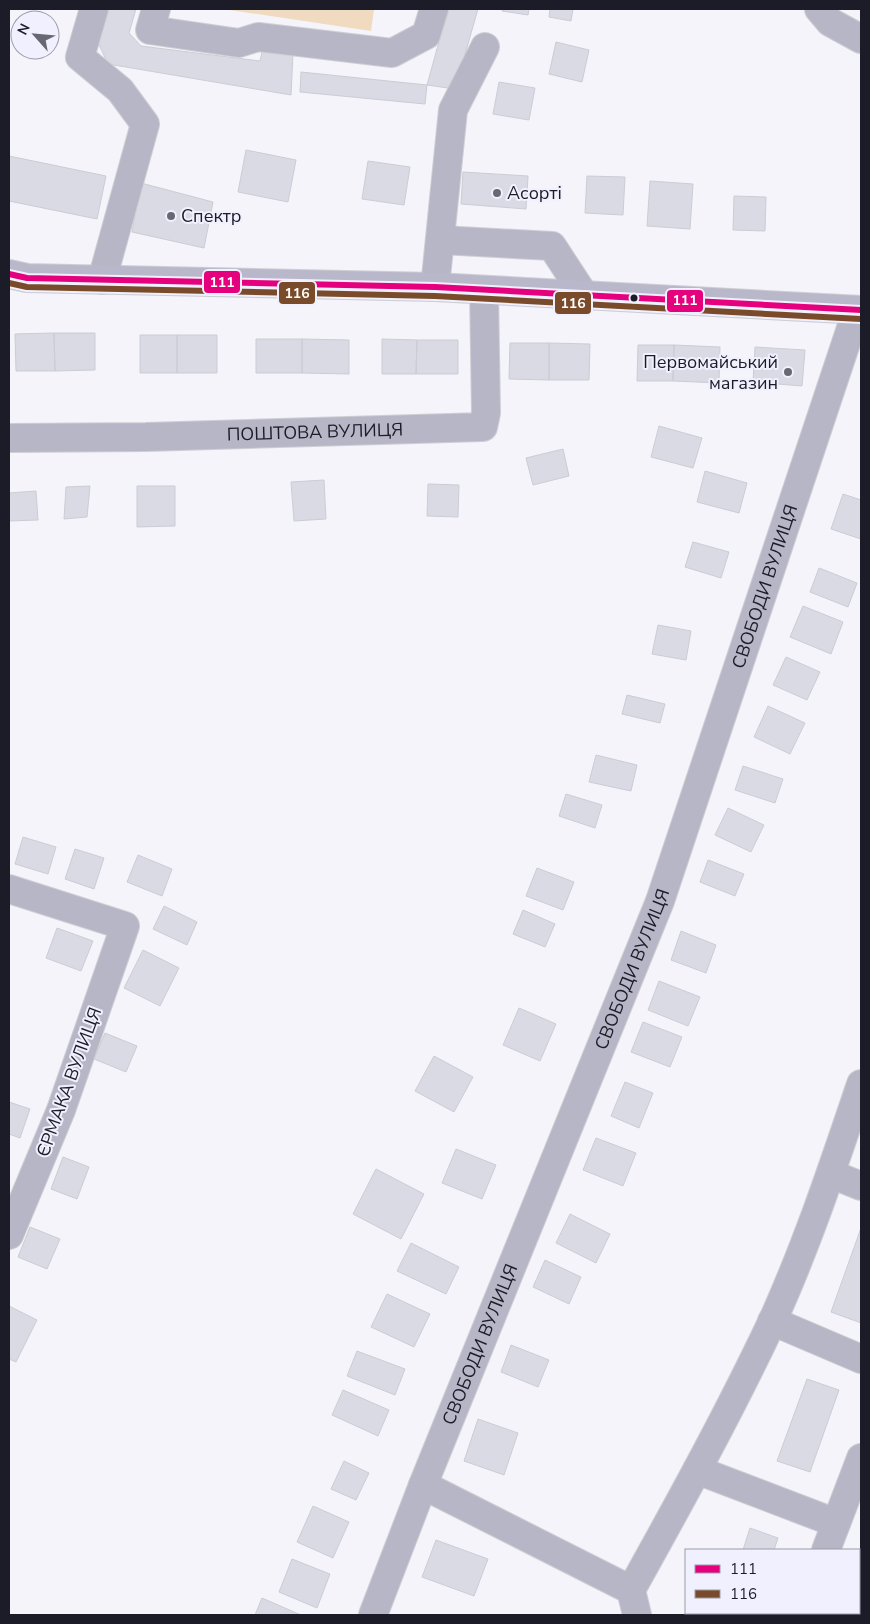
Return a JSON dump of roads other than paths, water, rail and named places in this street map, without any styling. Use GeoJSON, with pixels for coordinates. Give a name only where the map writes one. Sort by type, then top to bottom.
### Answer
{"type":"FeatureCollection","features":[{"type":"Feature","properties":{"kind":"main road"},"geometry":{"type":"LineString","coordinates":[[9,274],[27,278],[435,287],[859,310]]}},
{"type":"Feature","properties":{"kind":"street"},"geometry":{"type":"LineString","coordinates":[[94,9],[80,58],[120,90],[145,124],[102,280]]}},
{"type":"Feature","properties":{"kind":"street"},"geometry":{"type":"LineString","coordinates":[[156,9],[150,30],[238,43],[258,37],[392,53],[426,35],[434,9]]}},
{"type":"Feature","properties":{"kind":"street"},"geometry":{"type":"LineString","coordinates":[[819,9],[830,22],[861,39]]}},
{"type":"Feature","properties":{"kind":"street"},"geometry":{"type":"LineString","coordinates":[[435,287],[453,110],[485,46]]}},
{"type":"Feature","properties":{"kind":"street"},"geometry":{"type":"LineString","coordinates":[[440,240],[552,246],[584,295]]}},
{"type":"Feature","properties":{"kind":"street","name":"ПОШТОВА ВУЛИЦЯ"},"geometry":{"type":"LineString","coordinates":[[9,438],[146,437],[483,427],[486,413],[484,290]]}},
{"type":"Feature","properties":{"kind":"street","name":"СВОБОДИ ВУЛИЦЯ"},"geometry":{"type":"LineString","coordinates":[[373,1615],[423,1486],[660,901],[859,310]]}},
{"type":"Feature","properties":{"kind":"street","name":"ЄРМАКА ВУЛИЦЯ"},"geometry":{"type":"LineString","coordinates":[[9,889],[125,926],[61,1110],[9,1235]]}},
{"type":"Feature","properties":{"kind":"street"},"geometry":{"type":"LineString","coordinates":[[423,1486],[634,1603],[697,1470],[772,1321],[831,1174],[861,1084]]}},
{"type":"Feature","properties":{"kind":"street"},"geometry":{"type":"LineString","coordinates":[[831,1174],[861,1186]]}},
{"type":"Feature","properties":{"kind":"street"},"geometry":{"type":"LineString","coordinates":[[772,1321],[861,1359]]}},
{"type":"Feature","properties":{"kind":"street"},"geometry":{"type":"LineString","coordinates":[[826,1549],[861,1458]]}},
{"type":"Feature","properties":{"kind":"street"},"geometry":{"type":"LineString","coordinates":[[697,1470],[836,1523]]}},
{"type":"Feature","properties":{"kind":"place","name":"Асорті"},"geometry":{"type":"Point","coordinates":[497,193]}},
{"type":"Feature","properties":{"kind":"place","name":"Спектр"},"geometry":{"type":"Point","coordinates":[171,216]}},
{"type":"Feature","properties":{"kind":"place","name":"Первомайський магазин"},"geometry":{"type":"Point","coordinates":[788,372]}}]}
